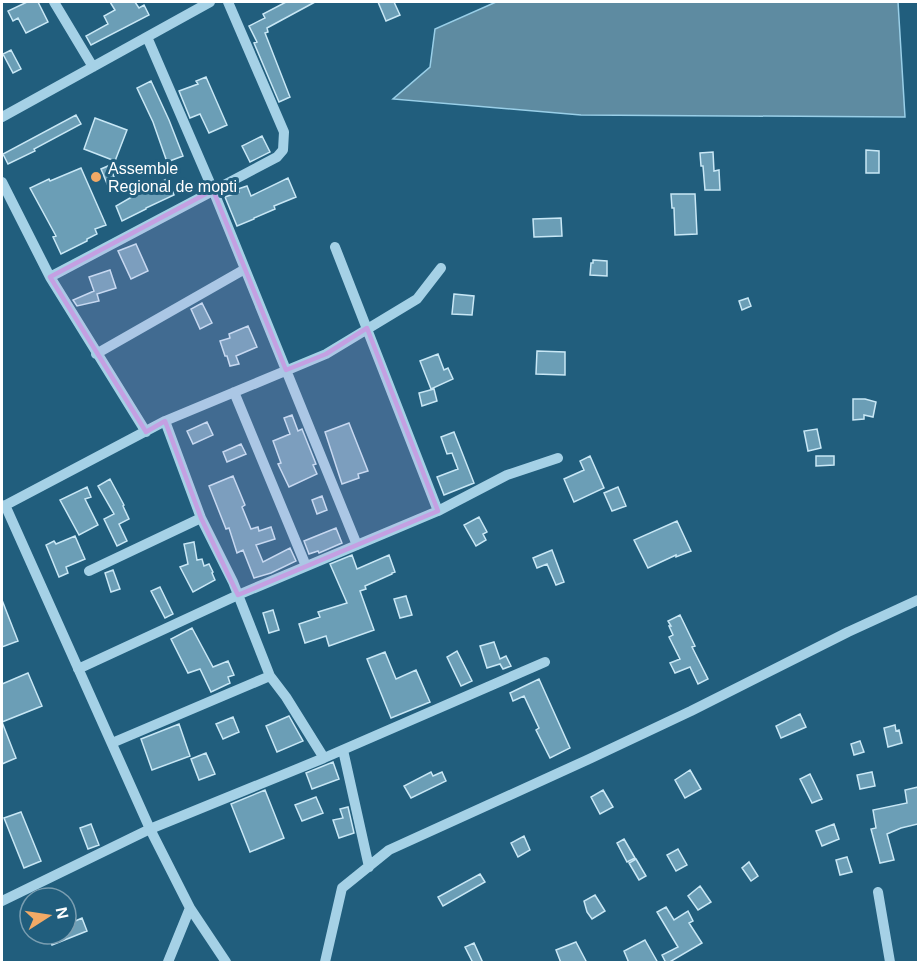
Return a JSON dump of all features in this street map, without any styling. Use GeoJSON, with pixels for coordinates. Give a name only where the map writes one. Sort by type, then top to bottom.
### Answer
{"type":"FeatureCollection","features":[{"type":"Feature","properties":{"kind":"street"},"geometry":{"type":"LineString","coordinates":[[54,2],[93,67]]}},
{"type":"Feature","properties":{"kind":"street"},"geometry":{"type":"LineString","coordinates":[[2,117],[210,2]]}},
{"type":"Feature","properties":{"kind":"street"},"geometry":{"type":"LineString","coordinates":[[50,277],[277,157],[283,150],[284,132],[228,2]]}},
{"type":"Feature","properties":{"kind":"street"},"geometry":{"type":"LineString","coordinates":[[147,37],[213,190],[357,545]]}},
{"type":"Feature","properties":{"kind":"street"},"geometry":{"type":"LineString","coordinates":[[2,182],[50,277],[146,432]]}},
{"type":"Feature","properties":{"kind":"street"},"geometry":{"type":"LineString","coordinates":[[334,247],[438,511]]}},
{"type":"Feature","properties":{"kind":"street"},"geometry":{"type":"LineString","coordinates":[[226,963],[190,908],[150,829],[3,506],[165,421],[326,354],[417,299],[441,268]]}},
{"type":"Feature","properties":{"kind":"street"},"geometry":{"type":"LineString","coordinates":[[96,354],[245,269]]}},
{"type":"Feature","properties":{"kind":"street"},"geometry":{"type":"LineString","coordinates":[[234,392],[306,566]]}},
{"type":"Feature","properties":{"kind":"street"},"geometry":{"type":"LineString","coordinates":[[165,421],[201,518],[233,582],[270,676],[286,697],[324,758]]}},
{"type":"Feature","properties":{"kind":"street"},"geometry":{"type":"LineString","coordinates":[[78,669],[238,595],[438,511],[507,475],[558,458]]}},
{"type":"Feature","properties":{"kind":"street"},"geometry":{"type":"LineString","coordinates":[[89,572],[201,518]]}},
{"type":"Feature","properties":{"kind":"street"},"geometry":{"type":"LineString","coordinates":[[325,963],[342,888],[389,850],[691,711],[848,632],[918,600]]}},
{"type":"Feature","properties":{"kind":"street"},"geometry":{"type":"LineString","coordinates":[[2,901],[150,829],[343,750],[545,662]]}},
{"type":"Feature","properties":{"kind":"street"},"geometry":{"type":"LineString","coordinates":[[112,743],[270,676]]}},
{"type":"Feature","properties":{"kind":"street"},"geometry":{"type":"LineString","coordinates":[[343,750],[369,867]]}},
{"type":"Feature","properties":{"kind":"street"},"geometry":{"type":"LineString","coordinates":[[878,892],[890,963]]}},
{"type":"Feature","properties":{"kind":"street"},"geometry":{"type":"LineString","coordinates":[[168,963],[190,908]]}},
{"type":"Feature","properties":{"kind":"highlighted area"},"geometry":{"type":"Polygon","coordinates":[[[213,190],[286,370],[326,354],[367,328],[438,511],[238,595],[201,518],[165,421],[146,432],[50,277],[213,190]]]}},
{"type":"Feature","properties":{"kind":"water"},"geometry":{"type":"Polygon","coordinates":[[[496,2],[898,2],[905,117],[581,115],[393,99],[430,67],[435,29],[496,2]]]}},
{"type":"Feature","properties":{"kind":"building"},"geometry":{"type":"Polygon","coordinates":[[[27,2],[38,2],[48,22],[26,33],[18,18],[13,21],[8,11],[27,2]]]}},
{"type":"Feature","properties":{"kind":"building"},"geometry":{"type":"Polygon","coordinates":[[[110,2],[135,2],[139,8],[144,5],[149,15],[91,45],[86,36],[108,24],[104,16],[115,10],[110,2]]]}},
{"type":"Feature","properties":{"kind":"building"},"geometry":{"type":"Polygon","coordinates":[[[286,2],[315,2],[267,28],[268,32],[265,33],[290,97],[279,102],[249,26],[265,18],[263,14],[286,2]]]}},
{"type":"Feature","properties":{"kind":"building"},"geometry":{"type":"Polygon","coordinates":[[[378,2],[394,2],[400,15],[386,21],[378,2]]]}},
{"type":"Feature","properties":{"kind":"building"},"geometry":{"type":"Polygon","coordinates":[[[11,50],[21,69],[13,73],[3,54],[11,50]]]}},
{"type":"Feature","properties":{"kind":"building"},"geometry":{"type":"Polygon","coordinates":[[[206,77],[227,125],[209,133],[200,114],[190,118],[179,91],[198,84],[196,81],[206,77]]]}},
{"type":"Feature","properties":{"kind":"building"},"geometry":{"type":"Polygon","coordinates":[[[151,81],[183,156],[167,162],[153,122],[137,88],[151,81]]]}},
{"type":"Feature","properties":{"kind":"building"},"geometry":{"type":"Polygon","coordinates":[[[76,115],[81,124],[8,164],[3,154],[76,115]]]}},
{"type":"Feature","properties":{"kind":"building"},"geometry":{"type":"Polygon","coordinates":[[[95,118],[127,130],[115,161],[84,149],[95,118]]]}},
{"type":"Feature","properties":{"kind":"building"},"geometry":{"type":"Polygon","coordinates":[[[262,136],[270,152],[250,162],[242,146],[262,136]]]}},
{"type":"Feature","properties":{"kind":"building"},"geometry":{"type":"Polygon","coordinates":[[[866,150],[879,151],[879,173],[866,173],[866,150]]]}},
{"type":"Feature","properties":{"kind":"building"},"geometry":{"type":"Polygon","coordinates":[[[713,152],[714,171],[719,170],[720,190],[705,190],[700,153],[713,152]]]}},
{"type":"Feature","properties":{"kind":"building"},"geometry":{"type":"Polygon","coordinates":[[[115,163],[112,171],[116,183],[108,186],[101,169],[115,163]]]}},
{"type":"Feature","properties":{"kind":"building"},"geometry":{"type":"Polygon","coordinates":[[[81,168],[106,225],[95,229],[97,234],[87,241],[61,254],[53,237],[56,236],[30,188],[81,168]]]}},
{"type":"Feature","properties":{"kind":"building"},"geometry":{"type":"Polygon","coordinates":[[[288,178],[296,197],[237,226],[225,197],[247,186],[251,196],[288,178]]]}},
{"type":"Feature","properties":{"kind":"building"},"geometry":{"type":"Polygon","coordinates":[[[167,179],[174,195],[122,221],[116,206],[167,179]]]}},
{"type":"Feature","properties":{"kind":"building"},"geometry":{"type":"Polygon","coordinates":[[[671,194],[695,194],[697,234],[675,235],[671,194]]]}},
{"type":"Feature","properties":{"kind":"building"},"geometry":{"type":"Polygon","coordinates":[[[561,218],[562,236],[534,237],[533,219],[561,218]]]}},
{"type":"Feature","properties":{"kind":"building"},"geometry":{"type":"Polygon","coordinates":[[[136,244],[148,271],[131,279],[118,251],[136,244]]]}},
{"type":"Feature","properties":{"kind":"building"},"geometry":{"type":"Polygon","coordinates":[[[593,260],[607,261],[607,276],[590,275],[593,260]]]}},
{"type":"Feature","properties":{"kind":"building"},"geometry":{"type":"Polygon","coordinates":[[[110,270],[116,288],[97,294],[99,301],[77,306],[73,300],[94,291],[89,277],[110,270]]]}},
{"type":"Feature","properties":{"kind":"building"},"geometry":{"type":"Polygon","coordinates":[[[454,294],[474,296],[472,315],[452,314],[454,294]]]}},
{"type":"Feature","properties":{"kind":"building"},"geometry":{"type":"Polygon","coordinates":[[[748,298],[751,306],[742,310],[739,301],[748,298]]]}},
{"type":"Feature","properties":{"kind":"building"},"geometry":{"type":"Polygon","coordinates":[[[202,303],[212,323],[200,329],[191,309],[202,303]]]}},
{"type":"Feature","properties":{"kind":"building"},"geometry":{"type":"Polygon","coordinates":[[[248,326],[257,347],[236,356],[239,364],[230,366],[220,341],[230,338],[229,334],[248,326]]]}},
{"type":"Feature","properties":{"kind":"building"},"geometry":{"type":"Polygon","coordinates":[[[537,351],[565,352],[565,375],[536,374],[537,351]]]}},
{"type":"Feature","properties":{"kind":"building"},"geometry":{"type":"Polygon","coordinates":[[[438,354],[444,370],[448,368],[453,379],[431,389],[420,361],[438,354]]]}},
{"type":"Feature","properties":{"kind":"building"},"geometry":{"type":"Polygon","coordinates":[[[434,389],[437,401],[422,406],[419,393],[434,389]]]}},
{"type":"Feature","properties":{"kind":"building"},"geometry":{"type":"Polygon","coordinates":[[[853,399],[876,402],[873,417],[864,415],[864,419],[853,420],[853,399]]]}},
{"type":"Feature","properties":{"kind":"building"},"geometry":{"type":"Polygon","coordinates":[[[292,415],[298,431],[302,429],[316,464],[313,465],[317,474],[289,487],[278,464],[281,463],[273,441],[290,434],[284,418],[292,415]]]}},
{"type":"Feature","properties":{"kind":"building"},"geometry":{"type":"Polygon","coordinates":[[[207,422],[213,435],[193,444],[187,431],[207,422]]]}},
{"type":"Feature","properties":{"kind":"building"},"geometry":{"type":"Polygon","coordinates":[[[349,423],[368,471],[358,474],[359,478],[342,484],[325,432],[349,423]]]}},
{"type":"Feature","properties":{"kind":"building"},"geometry":{"type":"Polygon","coordinates":[[[817,429],[821,448],[808,451],[804,431],[817,429]]]}},
{"type":"Feature","properties":{"kind":"building"},"geometry":{"type":"Polygon","coordinates":[[[454,432],[474,483],[444,495],[437,477],[458,469],[452,453],[447,454],[441,437],[454,432]]]}},
{"type":"Feature","properties":{"kind":"building"},"geometry":{"type":"Polygon","coordinates":[[[241,444],[246,454],[227,462],[223,452],[241,444]]]}},
{"type":"Feature","properties":{"kind":"building"},"geometry":{"type":"Polygon","coordinates":[[[590,456],[604,488],[574,502],[564,479],[584,470],[580,461],[590,456]]]}},
{"type":"Feature","properties":{"kind":"building"},"geometry":{"type":"Polygon","coordinates":[[[816,456],[834,456],[834,465],[816,466],[816,456]]]}},
{"type":"Feature","properties":{"kind":"building"},"geometry":{"type":"Polygon","coordinates":[[[233,476],[245,505],[242,507],[251,529],[258,527],[259,531],[271,527],[275,539],[256,545],[263,562],[290,548],[296,561],[254,578],[243,550],[237,553],[229,528],[226,529],[209,486],[233,476]]]}},
{"type":"Feature","properties":{"kind":"building"},"geometry":{"type":"Polygon","coordinates":[[[110,479],[129,519],[119,524],[127,541],[117,546],[104,519],[114,514],[98,486],[110,479]]]}},
{"type":"Feature","properties":{"kind":"building"},"geometry":{"type":"Polygon","coordinates":[[[87,487],[91,497],[85,499],[98,525],[79,535],[60,500],[87,487]]]}},
{"type":"Feature","properties":{"kind":"building"},"geometry":{"type":"Polygon","coordinates":[[[618,487],[626,506],[612,511],[604,493],[618,487]]]}},
{"type":"Feature","properties":{"kind":"building"},"geometry":{"type":"Polygon","coordinates":[[[322,496],[327,510],[317,514],[312,500],[322,496]]]}},
{"type":"Feature","properties":{"kind":"building"},"geometry":{"type":"Polygon","coordinates":[[[479,517],[487,532],[483,534],[486,540],[476,546],[464,525],[479,517]]]}},
{"type":"Feature","properties":{"kind":"building"},"geometry":{"type":"Polygon","coordinates":[[[677,521],[691,551],[648,568],[634,540],[677,521]]]}},
{"type":"Feature","properties":{"kind":"building"},"geometry":{"type":"Polygon","coordinates":[[[336,528],[342,543],[319,553],[318,551],[309,554],[304,541],[336,528]]]}},
{"type":"Feature","properties":{"kind":"building"},"geometry":{"type":"Polygon","coordinates":[[[75,536],[85,559],[66,567],[68,573],[59,577],[46,545],[54,541],[56,544],[75,536]]]}},
{"type":"Feature","properties":{"kind":"building"},"geometry":{"type":"Polygon","coordinates":[[[194,542],[197,560],[202,559],[204,566],[209,564],[215,580],[193,592],[180,567],[188,564],[184,544],[194,542]]]}},
{"type":"Feature","properties":{"kind":"building"},"geometry":{"type":"Polygon","coordinates":[[[552,550],[564,582],[556,585],[547,564],[537,568],[533,558],[552,550]]]}},
{"type":"Feature","properties":{"kind":"building"},"geometry":{"type":"Polygon","coordinates":[[[352,555],[357,569],[389,555],[395,572],[365,586],[366,589],[360,591],[374,630],[329,646],[326,636],[305,643],[299,624],[320,617],[318,612],[347,603],[330,564],[352,555]]]}},
{"type":"Feature","properties":{"kind":"building"},"geometry":{"type":"Polygon","coordinates":[[[113,570],[120,589],[111,592],[105,573],[113,570]]]}},
{"type":"Feature","properties":{"kind":"building"},"geometry":{"type":"Polygon","coordinates":[[[160,587],[173,614],[165,618],[151,591],[160,587]]]}},
{"type":"Feature","properties":{"kind":"building"},"geometry":{"type":"Polygon","coordinates":[[[406,596],[412,615],[400,618],[394,599],[406,596]]]}},
{"type":"Feature","properties":{"kind":"building"},"geometry":{"type":"Polygon","coordinates":[[[2,600],[18,641],[2,647],[2,600]]]}},
{"type":"Feature","properties":{"kind":"building"},"geometry":{"type":"Polygon","coordinates":[[[273,610],[279,630],[269,633],[263,613],[273,610]]]}},
{"type":"Feature","properties":{"kind":"building"},"geometry":{"type":"Polygon","coordinates":[[[680,615],[695,646],[692,647],[708,679],[698,684],[690,667],[675,673],[670,663],[680,659],[669,637],[673,635],[668,621],[680,615]]]}},
{"type":"Feature","properties":{"kind":"building"},"geometry":{"type":"Polygon","coordinates":[[[192,628],[213,667],[228,661],[234,675],[228,677],[230,683],[211,692],[200,669],[188,673],[171,639],[192,628]]]}},
{"type":"Feature","properties":{"kind":"building"},"geometry":{"type":"Polygon","coordinates":[[[494,642],[500,659],[506,656],[511,666],[503,669],[500,664],[487,668],[480,646],[494,642]]]}},
{"type":"Feature","properties":{"kind":"building"},"geometry":{"type":"Polygon","coordinates":[[[457,651],[472,681],[461,686],[447,657],[457,651]]]}},
{"type":"Feature","properties":{"kind":"building"},"geometry":{"type":"Polygon","coordinates":[[[385,652],[396,679],[416,670],[430,702],[391,718],[367,659],[385,652]]]}},
{"type":"Feature","properties":{"kind":"building"},"geometry":{"type":"Polygon","coordinates":[[[28,673],[42,706],[2,722],[2,684],[28,673]]]}},
{"type":"Feature","properties":{"kind":"building"},"geometry":{"type":"Polygon","coordinates":[[[539,679],[570,748],[550,758],[536,730],[539,728],[524,696],[513,701],[510,693],[539,679]]]}},
{"type":"Feature","properties":{"kind":"building"},"geometry":{"type":"Polygon","coordinates":[[[800,714],[806,727],[781,738],[776,726],[800,714]]]}},
{"type":"Feature","properties":{"kind":"building"},"geometry":{"type":"Polygon","coordinates":[[[289,716],[303,741],[277,752],[266,726],[289,716]]]}},
{"type":"Feature","properties":{"kind":"building"},"geometry":{"type":"Polygon","coordinates":[[[233,717],[239,732],[223,739],[216,724],[233,717]]]}},
{"type":"Feature","properties":{"kind":"building"},"geometry":{"type":"Polygon","coordinates":[[[2,722],[16,758],[2,764],[2,722]]]}},
{"type":"Feature","properties":{"kind":"building"},"geometry":{"type":"Polygon","coordinates":[[[179,724],[190,756],[152,770],[141,739],[179,724]]]}},
{"type":"Feature","properties":{"kind":"building"},"geometry":{"type":"Polygon","coordinates":[[[895,725],[896,731],[899,730],[902,743],[888,747],[884,728],[895,725]]]}},
{"type":"Feature","properties":{"kind":"building"},"geometry":{"type":"Polygon","coordinates":[[[860,741],[864,752],[854,755],[851,744],[860,741]]]}},
{"type":"Feature","properties":{"kind":"building"},"geometry":{"type":"Polygon","coordinates":[[[206,753],[215,774],[199,780],[191,759],[206,753]]]}},
{"type":"Feature","properties":{"kind":"building"},"geometry":{"type":"Polygon","coordinates":[[[333,762],[339,779],[312,789],[306,773],[333,762]]]}},
{"type":"Feature","properties":{"kind":"building"},"geometry":{"type":"Polygon","coordinates":[[[690,770],[701,789],[685,798],[675,780],[690,770]]]}},
{"type":"Feature","properties":{"kind":"building"},"geometry":{"type":"Polygon","coordinates":[[[431,772],[433,776],[442,772],[446,781],[411,798],[404,786],[431,772]]]}},
{"type":"Feature","properties":{"kind":"building"},"geometry":{"type":"Polygon","coordinates":[[[872,772],[875,786],[860,789],[857,775],[872,772]]]}},
{"type":"Feature","properties":{"kind":"building"},"geometry":{"type":"Polygon","coordinates":[[[810,774],[822,799],[812,803],[800,779],[810,774]]]}},
{"type":"Feature","properties":{"kind":"building"},"geometry":{"type":"Polygon","coordinates":[[[918,787],[918,824],[887,834],[894,860],[880,863],[871,829],[876,828],[873,810],[907,803],[905,790],[918,787]]]}},
{"type":"Feature","properties":{"kind":"building"},"geometry":{"type":"Polygon","coordinates":[[[265,790],[284,838],[250,852],[231,804],[265,790]]]}},
{"type":"Feature","properties":{"kind":"building"},"geometry":{"type":"Polygon","coordinates":[[[603,790],[613,807],[600,814],[591,797],[603,790]]]}},
{"type":"Feature","properties":{"kind":"building"},"geometry":{"type":"Polygon","coordinates":[[[316,797],[323,813],[302,821],[295,805],[316,797]]]}},
{"type":"Feature","properties":{"kind":"building"},"geometry":{"type":"Polygon","coordinates":[[[348,807],[354,833],[339,838],[333,820],[343,818],[340,809],[348,807]]]}},
{"type":"Feature","properties":{"kind":"building"},"geometry":{"type":"Polygon","coordinates":[[[21,812],[41,861],[24,868],[4,818],[21,812]]]}},
{"type":"Feature","properties":{"kind":"building"},"geometry":{"type":"Polygon","coordinates":[[[91,824],[99,845],[88,849],[80,828],[91,824]]]}},
{"type":"Feature","properties":{"kind":"building"},"geometry":{"type":"Polygon","coordinates":[[[834,824],[839,839],[822,846],[816,831],[834,824]]]}},
{"type":"Feature","properties":{"kind":"building"},"geometry":{"type":"Polygon","coordinates":[[[524,836],[530,850],[518,857],[511,843],[524,836]]]}},
{"type":"Feature","properties":{"kind":"building"},"geometry":{"type":"Polygon","coordinates":[[[624,839],[635,858],[627,862],[617,843],[624,839]]]}},
{"type":"Feature","properties":{"kind":"building"},"geometry":{"type":"Polygon","coordinates":[[[678,849],[687,865],[676,871],[667,855],[678,849]]]}},
{"type":"Feature","properties":{"kind":"building"},"geometry":{"type":"Polygon","coordinates":[[[847,857],[852,872],[840,875],[836,860],[847,857]]]}},
{"type":"Feature","properties":{"kind":"building"},"geometry":{"type":"Polygon","coordinates":[[[636,859],[646,876],[639,880],[629,863],[636,859]]]}},
{"type":"Feature","properties":{"kind":"building"},"geometry":{"type":"Polygon","coordinates":[[[749,862],[758,876],[751,881],[742,868],[749,862]]]}},
{"type":"Feature","properties":{"kind":"building"},"geometry":{"type":"Polygon","coordinates":[[[480,874],[485,882],[443,906],[438,897],[480,874]]]}},
{"type":"Feature","properties":{"kind":"building"},"geometry":{"type":"Polygon","coordinates":[[[700,886],[711,902],[698,910],[688,896],[700,886]]]}},
{"type":"Feature","properties":{"kind":"building"},"geometry":{"type":"Polygon","coordinates":[[[595,895],[605,911],[592,919],[584,901],[595,895]]]}},
{"type":"Feature","properties":{"kind":"building"},"geometry":{"type":"Polygon","coordinates":[[[666,907],[674,920],[688,911],[693,921],[689,923],[702,943],[668,963],[662,955],[678,947],[657,912],[666,907]]]}},
{"type":"Feature","properties":{"kind":"building"},"geometry":{"type":"Polygon","coordinates":[[[82,918],[87,931],[78,935],[78,920],[82,918]]]}},
{"type":"Feature","properties":{"kind":"building"},"geometry":{"type":"Polygon","coordinates":[[[645,940],[658,963],[629,963],[624,951],[645,940]]]}},
{"type":"Feature","properties":{"kind":"building"},"geometry":{"type":"Polygon","coordinates":[[[576,942],[587,963],[561,963],[556,950],[576,942]]]}},
{"type":"Feature","properties":{"kind":"building"},"geometry":{"type":"Polygon","coordinates":[[[474,943],[483,963],[473,963],[465,947],[474,943]]]}},
{"type":"Feature","properties":{"kind":"place","name":"Assemble Regional de mopti"},"geometry":{"type":"Point","coordinates":[96,177]}}]}
